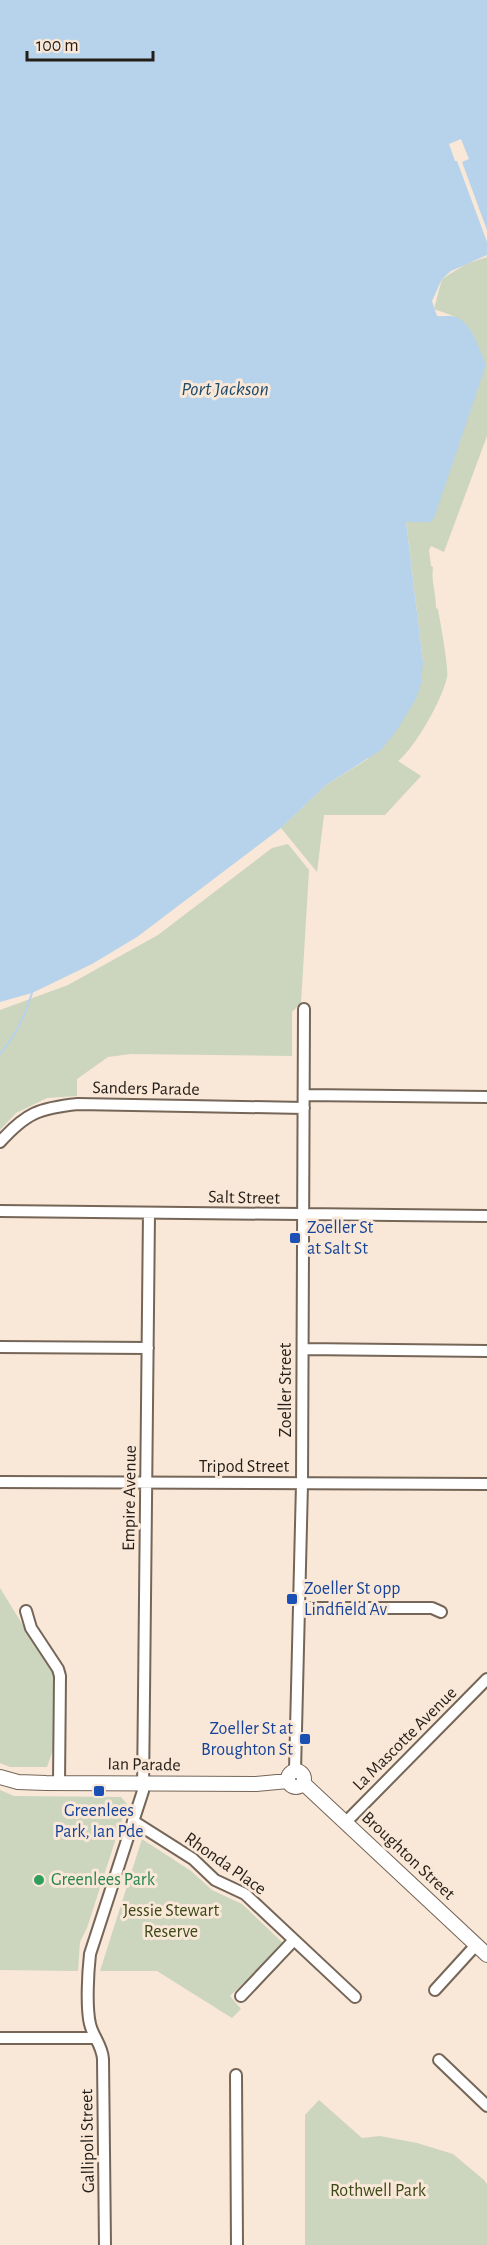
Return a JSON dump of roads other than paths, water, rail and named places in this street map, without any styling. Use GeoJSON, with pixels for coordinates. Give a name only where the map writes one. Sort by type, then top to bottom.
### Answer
{"type":"FeatureCollection","features":[{"type":"Feature","properties":{"kind":"main road","name":"Ian Parade"},"geometry":{"type":"LineString","coordinates":[[0,1776],[18,1782],[59,1783],[256,1784],[295,1778]]}},
{"type":"Feature","properties":{"kind":"main road","name":"Broughton Street"},"geometry":{"type":"LineString","coordinates":[[295,1778],[346,1822],[487,1955]]}},
{"type":"Feature","properties":{"kind":"street","name":"Zoeller Street"},"geometry":{"type":"LineString","coordinates":[[295,1778],[302,1484],[304,1009]]}},
{"type":"Feature","properties":{"kind":"street"},"geometry":{"type":"LineString","coordinates":[[304,1095],[487,1096]]}},
{"type":"Feature","properties":{"kind":"street","name":"Sanders Parade"},"geometry":{"type":"LineString","coordinates":[[0,1142],[18,1121],[50,1107],[78,1104],[304,1108]]}},
{"type":"Feature","properties":{"kind":"street","name":"Salt Street"},"geometry":{"type":"LineString","coordinates":[[0,1211],[487,1216]]}},
{"type":"Feature","properties":{"kind":"street","name":"Empire Avenue"},"geometry":{"type":"LineString","coordinates":[[133,1821],[143,1791],[149,1213]]}},
{"type":"Feature","properties":{"kind":"street"},"geometry":{"type":"LineString","coordinates":[[0,1347],[148,1348]]}},
{"type":"Feature","properties":{"kind":"street"},"geometry":{"type":"LineString","coordinates":[[303,1349],[487,1351]]}},
{"type":"Feature","properties":{"kind":"street","name":"Tripod Street"},"geometry":{"type":"LineString","coordinates":[[0,1482],[487,1484]]}},
{"type":"Feature","properties":{"kind":"street"},"geometry":{"type":"LineString","coordinates":[[299,1608],[432,1608],[441,1612]]}},
{"type":"Feature","properties":{"kind":"street"},"geometry":{"type":"LineString","coordinates":[[26,1611],[31,1628],[58,1669],[60,1676],[59,1783]]}},
{"type":"Feature","properties":{"kind":"street","name":"La Mascotte Avenue"},"geometry":{"type":"LineString","coordinates":[[346,1822],[487,1679]]}},
{"type":"Feature","properties":{"kind":"street","name":"Rhonda Place"},"geometry":{"type":"LineString","coordinates":[[133,1821],[193,1859],[215,1880],[245,1894],[355,1997]]}},
{"type":"Feature","properties":{"kind":"street","name":"Gallipoli Street"},"geometry":{"type":"LineString","coordinates":[[105,2245],[103,2059],[100,2046],[89,2024],[90,1954],[133,1821]]}},
{"type":"Feature","properties":{"kind":"street"},"geometry":{"type":"LineString","coordinates":[[242,1996],[294,1940]]}},
{"type":"Feature","properties":{"kind":"street"},"geometry":{"type":"LineString","coordinates":[[435,1990],[476,1945]]}},
{"type":"Feature","properties":{"kind":"street"},"geometry":{"type":"LineString","coordinates":[[0,2038],[95,2038]]}},
{"type":"Feature","properties":{"kind":"street"},"geometry":{"type":"LineString","coordinates":[[439,2060],[487,2106]]}},
{"type":"Feature","properties":{"kind":"street"},"geometry":{"type":"LineString","coordinates":[[236,2075],[237,2245]]}},
{"type":"Feature","properties":{"kind":"water","name":"Port Jackson"},"geometry":{"type":"Polygon","coordinates":[[[0,0],[487,0],[487,255],[451,271],[442,279],[432,301],[437,316],[456,317],[467,325],[486,365],[434,518],[430,522],[406,522],[423,662],[417,697],[397,730],[381,750],[326,785],[281,828],[137,937],[92,964],[32,993],[0,1002],[0,0]]]}},
{"type":"Feature","properties":{"kind":"waterway"},"geometry":{"type":"LineString","coordinates":[[0,1054],[19,1025],[32,993]]}},
{"type":"Feature","properties":{"kind":"place","name":"Zoeller St at Salt St"},"geometry":{"type":"Point","coordinates":[295,1238]}},
{"type":"Feature","properties":{"kind":"place","name":"Zoeller St opp Lindfield Av"},"geometry":{"type":"Point","coordinates":[292,1599]}},
{"type":"Feature","properties":{"kind":"place","name":"Zoeller St at Broughton St"},"geometry":{"type":"Point","coordinates":[305,1739]}},
{"type":"Feature","properties":{"kind":"place","name":"Greenlees Park, Ian Pde"},"geometry":{"type":"Point","coordinates":[99,1791]}},
{"type":"Feature","properties":{"kind":"place","name":"Greenlees Park"},"geometry":{"type":"Point","coordinates":[39,1880]}},
{"type":"Feature","properties":{"kind":"park label","name":"Jessie Stewart Reserve"},"geometry":{"type":"Point","coordinates":[171,1921]}},
{"type":"Feature","properties":{"kind":"park label","name":"Rothwell Park"},"geometry":{"type":"Point","coordinates":[378,2191]}}]}
